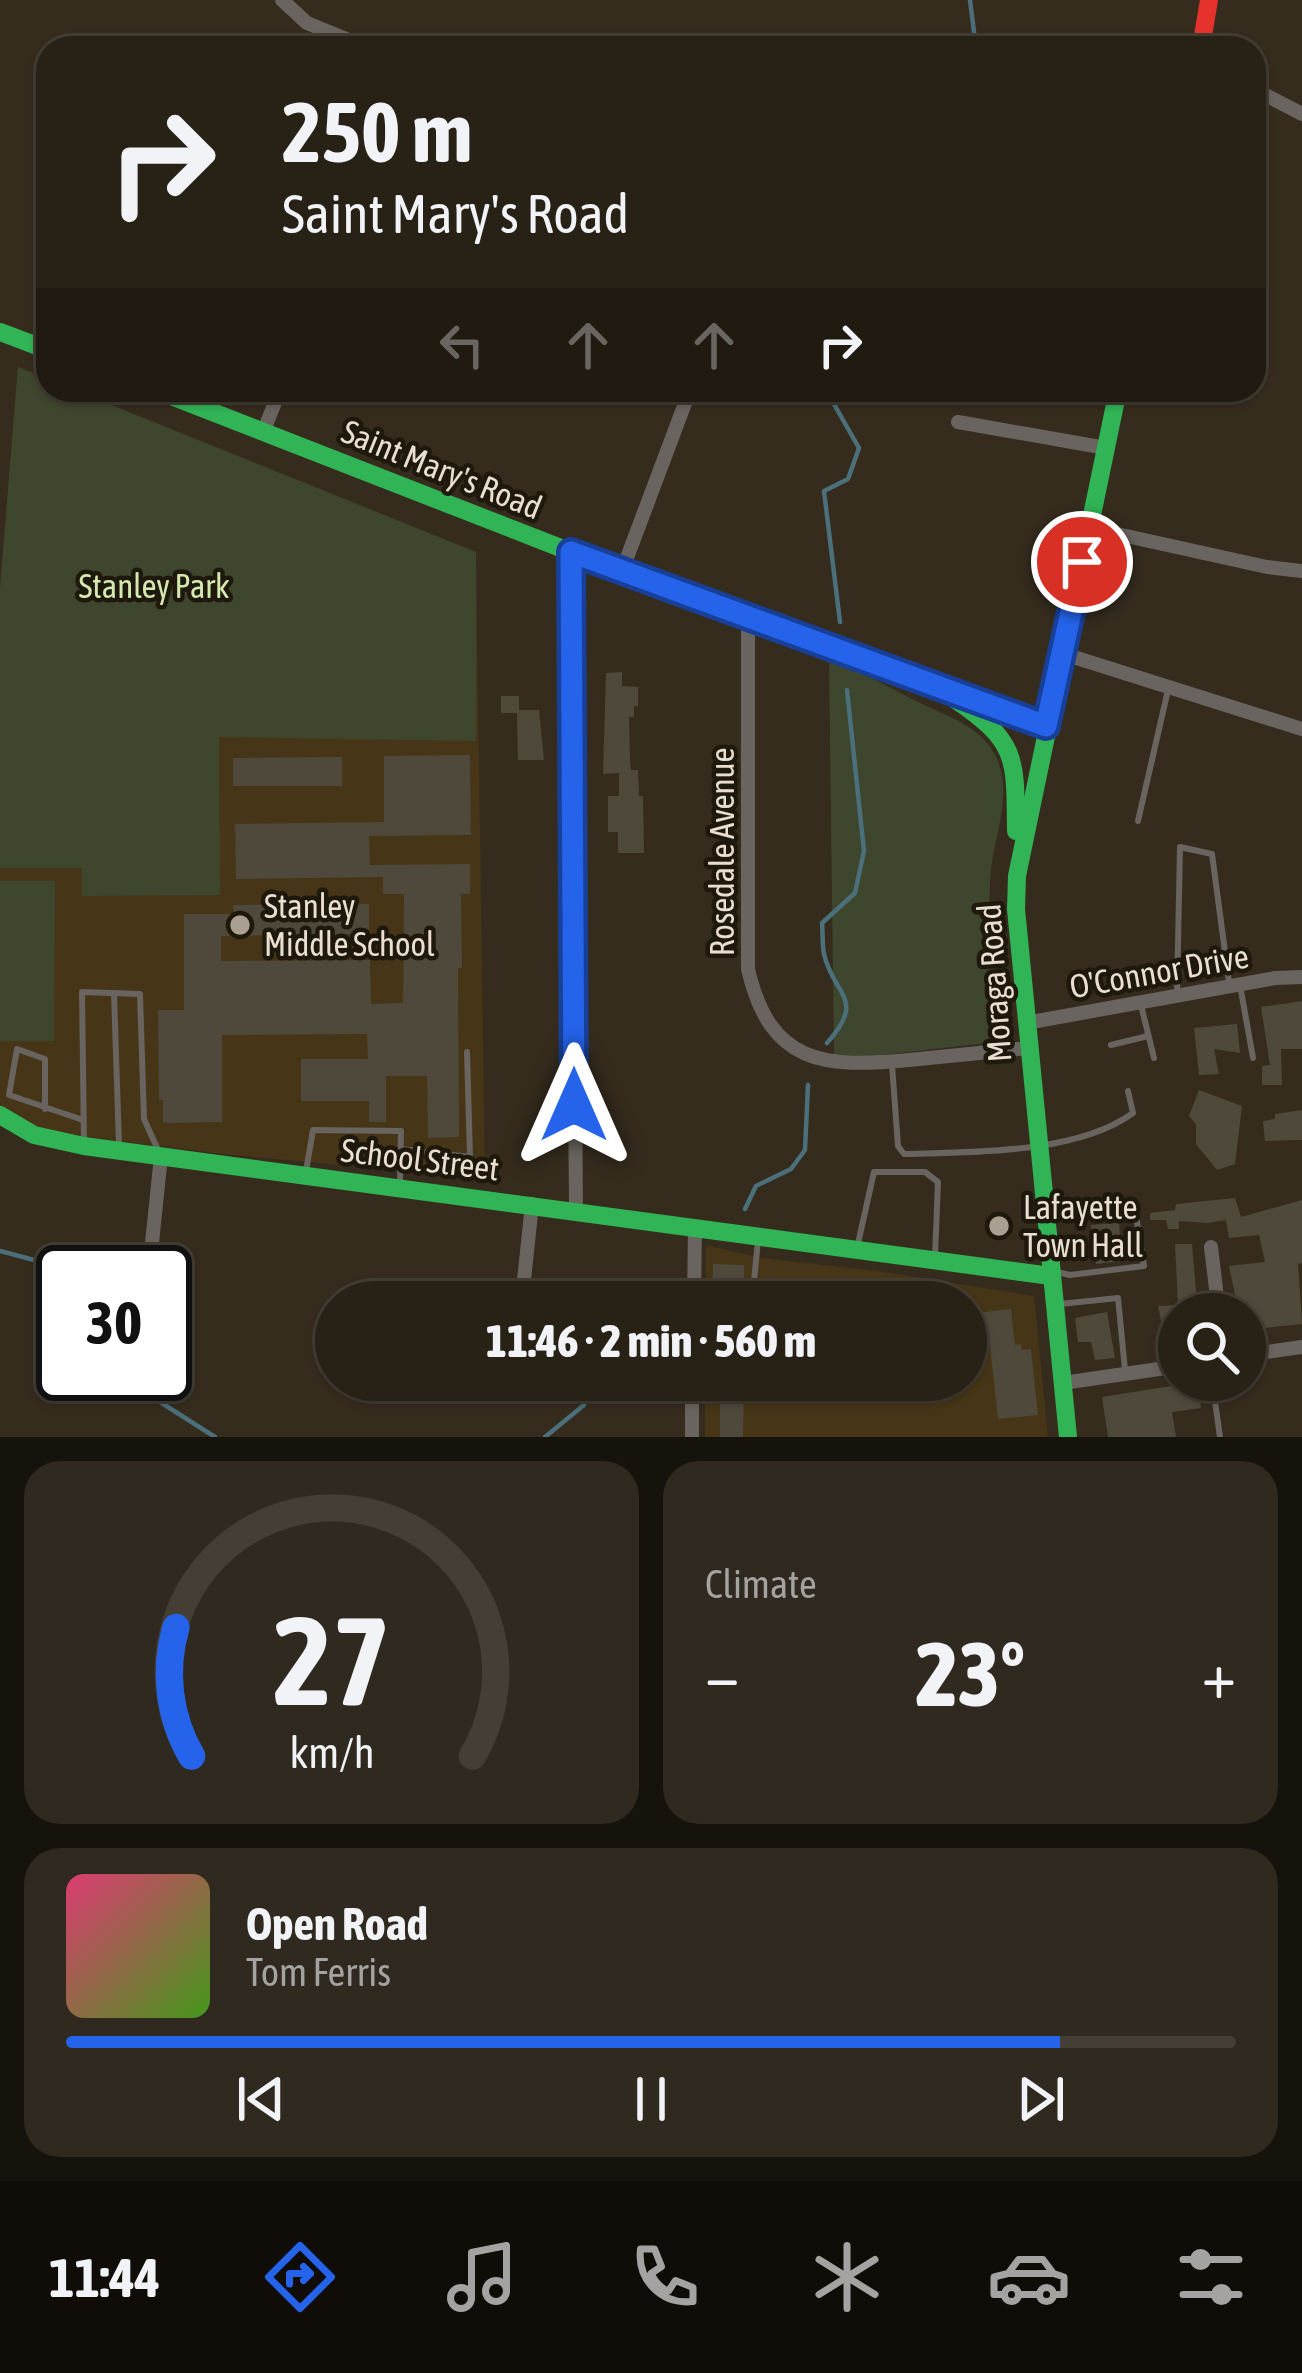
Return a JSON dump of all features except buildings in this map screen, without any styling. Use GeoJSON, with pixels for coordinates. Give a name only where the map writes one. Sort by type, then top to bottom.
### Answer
{"type":"FeatureCollection","features":[{"type":"Feature","properties":{"kind":"street"},"geometry":{"type":"LineString","coordinates":[[282,0],[307,22],[340,36]]}},
{"type":"Feature","properties":{"kind":"street"},"geometry":{"type":"LineString","coordinates":[[1203,36],[1209,0]]}},
{"type":"Feature","properties":{"kind":"street"},"geometry":{"type":"LineString","coordinates":[[1266,95],[1302,114]]}},
{"type":"Feature","properties":{"kind":"street"},"geometry":{"type":"LineString","coordinates":[[0,332],[36,346]]}},
{"type":"Feature","properties":{"kind":"street","name":"Saint Mary's Road"},"geometry":{"type":"LineString","coordinates":[[188,402],[571,552],[1046,726]]}},
{"type":"Feature","properties":{"kind":"street"},"geometry":{"type":"LineString","coordinates":[[264,430],[275,402]]}},
{"type":"Feature","properties":{"kind":"street"},"geometry":{"type":"LineString","coordinates":[[622,571],[685,402]]}},
{"type":"Feature","properties":{"kind":"street","name":"Moraga Road"},"geometry":{"type":"LineString","coordinates":[[1068,1437],[1026,1023],[1017,876],[1116,402]]}},
{"type":"Feature","properties":{"kind":"street"},"geometry":{"type":"LineString","coordinates":[[958,422],[1106,448]]}},
{"type":"Feature","properties":{"kind":"street"},"geometry":{"type":"LineString","coordinates":[[1090,528],[1302,571]]}},
{"type":"Feature","properties":{"kind":"street"},"geometry":{"type":"LineString","coordinates":[[571,552],[576,1210]]}},
{"type":"Feature","properties":{"kind":"street","name":"Rosedale Avenue"},"geometry":{"type":"LineString","coordinates":[[748,616],[748,970],[754,995],[781,1040],[822,1062],[855,1066],[1029,1048]]}},
{"type":"Feature","properties":{"kind":"street"},"geometry":{"type":"LineString","coordinates":[[1064,654],[1302,729]]}},
{"type":"Feature","properties":{"kind":"street"},"geometry":{"type":"LineString","coordinates":[[922,678],[999,728],[1011,747],[1017,876]]}},
{"type":"Feature","properties":{"kind":"street","name":"O'Connor Drive"},"geometry":{"type":"LineString","coordinates":[[1026,1023],[1178,994],[1302,977]]}},
{"type":"Feature","properties":{"kind":"street","name":"School Street"},"geometry":{"type":"LineString","coordinates":[[0,1115],[34,1135],[84,1146],[1051,1273]]}},
{"type":"Feature","properties":{"kind":"street"},"geometry":{"type":"LineString","coordinates":[[152,1245],[160,1156]]}},
{"type":"Feature","properties":{"kind":"street"},"geometry":{"type":"LineString","coordinates":[[524,1281],[532,1204]]}},
{"type":"Feature","properties":{"kind":"street"},"geometry":{"type":"LineString","coordinates":[[694,1281],[695,1228]]}},
{"type":"Feature","properties":{"kind":"street"},"geometry":{"type":"LineString","coordinates":[[1211,1247],[1216,1293]]}},
{"type":"Feature","properties":{"kind":"street"},"geometry":{"type":"LineString","coordinates":[[1266,1352],[1302,1347]]}},
{"type":"Feature","properties":{"kind":"street"},"geometry":{"type":"LineString","coordinates":[[1063,1383],[1158,1369]]}},
{"type":"Feature","properties":{"kind":"street"},"geometry":{"type":"LineString","coordinates":[[692,1401],[692,1437]]}},
{"type":"Feature","properties":{"kind":"lane"},"geometry":{"type":"LineString","coordinates":[[1138,820],[1169,687]]}},
{"type":"Feature","properties":{"kind":"lane"},"geometry":{"type":"LineString","coordinates":[[1178,994],[1180,847],[1212,854],[1252,1058]]}},
{"type":"Feature","properties":{"kind":"lane"},"geometry":{"type":"LineString","coordinates":[[84,1146],[82,992],[140,994],[144,1119],[160,1156]]}},
{"type":"Feature","properties":{"kind":"lane"},"geometry":{"type":"LineString","coordinates":[[114,993],[119,1151]]}},
{"type":"Feature","properties":{"kind":"lane"},"geometry":{"type":"LineString","coordinates":[[1140,1001],[1154,1058]]}},
{"type":"Feature","properties":{"kind":"lane"},"geometry":{"type":"LineString","coordinates":[[1111,1045],[1148,1036]]}},
{"type":"Feature","properties":{"kind":"lane"},"geometry":{"type":"LineString","coordinates":[[45,1109],[45,1059],[17,1049],[9,1094],[45,1109],[83,1120]]}},
{"type":"Feature","properties":{"kind":"lane"},"geometry":{"type":"LineString","coordinates":[[401,1149],[470,1157],[467,1052]]}},
{"type":"Feature","properties":{"kind":"lane"},"geometry":{"type":"LineString","coordinates":[[891,1062],[898,1145],[904,1154],[1038,1144],[1112,1129],[1133,1113],[1127,1091]]}},
{"type":"Feature","properties":{"kind":"lane"},"geometry":{"type":"LineString","coordinates":[[306,1175],[313,1130],[401,1131],[400,1187]]}},
{"type":"Feature","properties":{"kind":"lane"},"geometry":{"type":"LineString","coordinates":[[856,1250],[874,1172],[925,1172],[938,1182],[935,1261]]}},
{"type":"Feature","properties":{"kind":"lane"},"geometry":{"type":"LineString","coordinates":[[1046,1218],[1134,1203],[1144,1266],[1051,1273]]}},
{"type":"Feature","properties":{"kind":"lane"},"geometry":{"type":"LineString","coordinates":[[754,1281],[759,1237]]}},
{"type":"Feature","properties":{"kind":"lane"},"geometry":{"type":"LineString","coordinates":[[1054,1305],[1118,1298],[1126,1374]]}},
{"type":"Feature","properties":{"kind":"lane"},"geometry":{"type":"LineString","coordinates":[[1216,1401],[1220,1437]]}},
{"type":"Feature","properties":{"kind":"shaded area","name":"Stanley Middle School"},"geometry":{"type":"Polygon","coordinates":[[[18,367],[36,374],[36,402],[104,402],[476,552],[485,1179],[222,1154],[19,1128],[0,1109],[0,589],[18,367]]]}},
{"type":"Feature","properties":{"kind":"shaded area"},"geometry":{"type":"Polygon","coordinates":[[[706,1245],[761,1258],[940,1281],[706,1281],[706,1245]]]}},
{"type":"Feature","properties":{"kind":"shaded area"},"geometry":{"type":"Polygon","coordinates":[[[987,1289],[1034,1296],[1048,1437],[705,1437],[705,1401],[987,1401],[987,1289]]]}},
{"type":"Feature","properties":{"kind":"green space","name":"Stanley Park"},"geometry":{"type":"Polygon","coordinates":[[[18,367],[36,374],[36,402],[104,402],[476,552],[476,741],[219,737],[220,895],[82,896],[82,868],[0,868],[0,589],[18,367]]]}},
{"type":"Feature","properties":{"kind":"green space"},"geometry":{"type":"Polygon","coordinates":[[[829,660],[966,725],[988,743],[995,756],[1003,798],[990,899],[1005,1037],[996,1042],[834,1056],[829,660]]]}},
{"type":"Feature","properties":{"kind":"green space"},"geometry":{"type":"Polygon","coordinates":[[[0,881],[55,881],[54,1041],[0,1041],[0,881]]]}},
{"type":"Feature","properties":{"kind":"waterway"},"geometry":{"type":"LineString","coordinates":[[970,0],[974,36]]}},
{"type":"Feature","properties":{"kind":"waterway"},"geometry":{"type":"LineString","coordinates":[[833,402],[859,448],[848,479],[824,491],[840,622]]}},
{"type":"Feature","properties":{"kind":"waterway"},"geometry":{"type":"LineString","coordinates":[[827,1043],[839,1028],[846,1006],[824,954],[822,923],[855,893],[864,851],[847,690]]}},
{"type":"Feature","properties":{"kind":"waterway"},"geometry":{"type":"LineString","coordinates":[[745,1209],[756,1186],[791,1169],[805,1150],[808,1085]]}},
{"type":"Feature","properties":{"kind":"waterway"},"geometry":{"type":"LineString","coordinates":[[0,1251],[36,1261]]}},
{"type":"Feature","properties":{"kind":"waterway"},"geometry":{"type":"LineString","coordinates":[[158,1401],[215,1437]]}},
{"type":"Feature","properties":{"kind":"waterway"},"geometry":{"type":"LineString","coordinates":[[545,1437],[584,1405]]}},
{"type":"Feature","properties":{"kind":"traffic: fast"},"geometry":{"type":"LineString","coordinates":[[0,332],[36,346]]}},
{"type":"Feature","properties":{"kind":"traffic: fast"},"geometry":{"type":"LineString","coordinates":[[187,402],[571,552],[1045,726]]}},
{"type":"Feature","properties":{"kind":"traffic: fast"},"geometry":{"type":"LineString","coordinates":[[1068,1437],[1016,909],[1017,876],[1116,402]]}},
{"type":"Feature","properties":{"kind":"traffic: fast"},"geometry":{"type":"LineString","coordinates":[[956,700],[992,728],[1009,755],[1016,831]]}},
{"type":"Feature","properties":{"kind":"traffic: fast"},"geometry":{"type":"LineString","coordinates":[[0,1115],[34,1135],[84,1146],[1051,1276]]}},
{"type":"Feature","properties":{"kind":"traffic: jam"},"geometry":{"type":"LineString","coordinates":[[1203,36],[1209,0]]}},
{"type":"Feature","properties":{"kind":"place","name":"Stanley Middle School"},"geometry":{"type":"Point","coordinates":[240,925]}},
{"type":"Feature","properties":{"kind":"place","name":"Lafayette Town Hall"},"geometry":{"type":"Point","coordinates":[999,1226]}},
{"type":"Feature","properties":{"kind":"route"},"geometry":{"type":"LineString","coordinates":[[574,1105],[571,552],[1046,726],[1082,562]]}}]}
